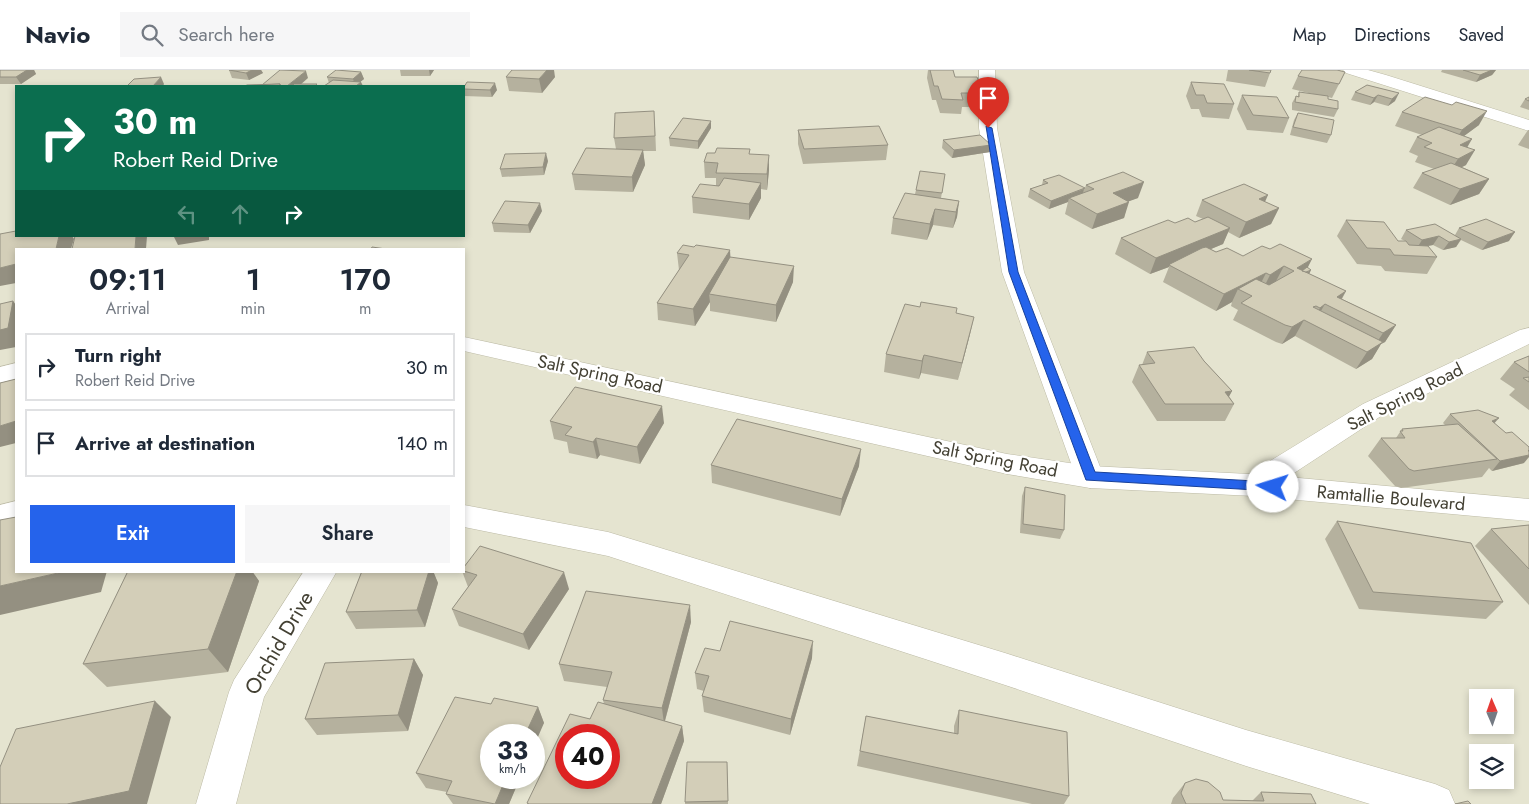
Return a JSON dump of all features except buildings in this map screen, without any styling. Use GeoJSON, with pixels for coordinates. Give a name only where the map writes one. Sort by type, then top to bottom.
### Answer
{"type":"FeatureCollection","features":[{"type":"Feature","properties":{"kind":"street"},"geometry":{"type":"LineString","coordinates":[[987,70],[988,128],[1013,272],[1090,476]]}},
{"type":"Feature","properties":{"kind":"street"},"geometry":{"type":"LineString","coordinates":[[1351,70],[1529,126]]}},
{"type":"Feature","properties":{"kind":"street","name":"Salt Spring Road"},"geometry":{"type":"LineString","coordinates":[[465,344],[1007,464],[1090,476],[1254,485],[1372,410],[1529,335]]}},
{"type":"Feature","properties":{"kind":"street"},"geometry":{"type":"LineString","coordinates":[[0,375],[15,371]]}},
{"type":"Feature","properties":{"kind":"street","name":"Ramtallie Boulevard"},"geometry":{"type":"LineString","coordinates":[[1254,485],[1529,510]]}},
{"type":"Feature","properties":{"kind":"street"},"geometry":{"type":"LineString","coordinates":[[0,516],[15,512]]}},
{"type":"Feature","properties":{"kind":"street"},"geometry":{"type":"LineString","coordinates":[[465,516],[608,544],[1014,672],[1246,748],[1435,804]]}},
{"type":"Feature","properties":{"kind":"street","name":"Orchid Drive"},"geometry":{"type":"LineString","coordinates":[[216,804],[247,692],[320,573]]}},
{"type":"Feature","properties":{"kind":"shaded area"},"geometry":{"type":"Polygon","coordinates":[[[0,70],[1529,70],[1529,804],[0,804],[0,70]]]}},
{"type":"Feature","properties":{"kind":"route"},"geometry":{"type":"LineString","coordinates":[[988,128],[1013,272],[1090,476],[1273,487]]}}]}
